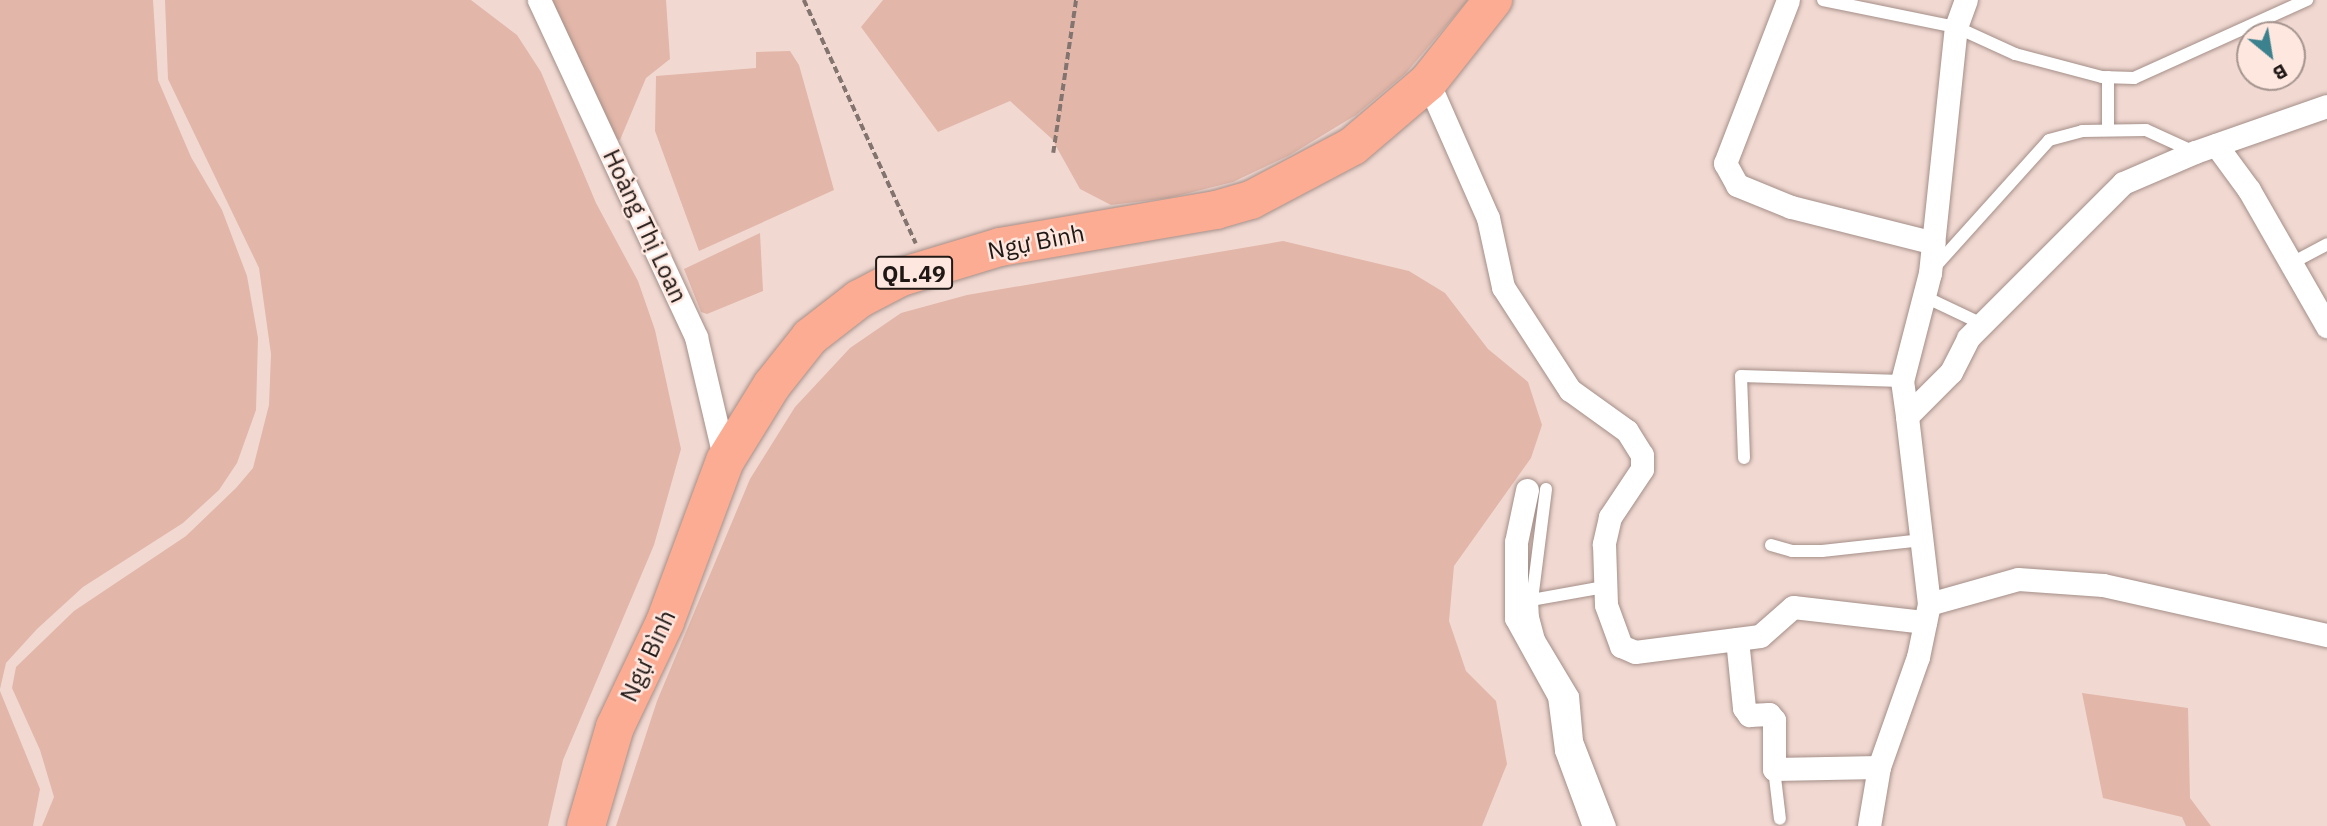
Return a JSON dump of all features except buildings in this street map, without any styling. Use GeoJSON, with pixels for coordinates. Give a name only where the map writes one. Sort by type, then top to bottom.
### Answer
{"type":"FeatureCollection","features":[{"type":"Feature","properties":{"kind":"highway","name":"Ngự Bình"},"geometry":{"type":"LineString","coordinates":[[586,826],[615,727],[665,622],[725,461],[772,385],[810,337],[859,299],[926,269],[1000,247],[1216,210],[1251,200],[1353,146],[1428,82],[1493,0]]}},
{"type":"Feature","properties":{"kind":"street","name":"Hoàng Thị Loan"},"geometry":{"type":"LineString","coordinates":[[539,0],[696,337],[725,461]]}},
{"type":"Feature","properties":{"kind":"street"},"geometry":{"type":"LineString","coordinates":[[1788,0],[1725,163],[1737,184],[1791,207],[1934,243]]}},
{"type":"Feature","properties":{"kind":"street"},"geometry":{"type":"LineString","coordinates":[[1869,826],[1879,767],[1919,657],[1927,613],[1922,540],[1902,381],[1930,273],[1956,26],[1966,0]]}},
{"type":"Feature","properties":{"kind":"street"},"geometry":{"type":"LineString","coordinates":[[1428,82],[1488,218],[1503,287],[1551,355],[1570,390],[1627,430],[1642,455],[1636,482],[1611,517],[1604,544],[1604,587],[1621,646],[1626,650],[1760,636],[1793,607],[1927,613],[2018,579],[2103,585],[2327,635]]}},
{"type":"Feature","properties":{"kind":"street"},"geometry":{"type":"LineString","coordinates":[[1907,415],[1951,372],[1968,338],[2123,183],[2205,148],[2327,106]]}},
{"type":"Feature","properties":{"kind":"street"},"geometry":{"type":"LineString","coordinates":[[2205,148],[2292,263],[2327,326]]}},
{"type":"Feature","properties":{"kind":"street"},"geometry":{"type":"LineString","coordinates":[[1537,489],[1516,542],[1523,602],[1521,632],[1559,696],[1566,750],[1594,826]]}},
{"type":"Feature","properties":{"kind":"street"},"geometry":{"type":"LineString","coordinates":[[1737,639],[1744,708],[1749,715],[1769,714],[1774,720],[1774,769],[1879,767]]}},
{"type":"Feature","properties":{"kind":"lane"},"geometry":{"type":"LineString","coordinates":[[1823,0],[1956,26],[2015,54],[2108,77],[2134,78],[2307,0]]}},
{"type":"Feature","properties":{"kind":"lane"},"geometry":{"type":"LineString","coordinates":[[2108,77],[2108,130]]}},
{"type":"Feature","properties":{"kind":"lane"},"geometry":{"type":"LineString","coordinates":[[1930,273],[2049,140],[2082,131],[2146,130],[2205,148]]}},
{"type":"Feature","properties":{"kind":"lane"},"geometry":{"type":"LineString","coordinates":[[2292,263],[2327,244]]}},
{"type":"Feature","properties":{"kind":"lane"},"geometry":{"type":"LineString","coordinates":[[1923,296],[1982,324]]}},
{"type":"Feature","properties":{"kind":"lane"},"geometry":{"type":"LineString","coordinates":[[1744,458],[1741,376],[1902,381]]}},
{"type":"Feature","properties":{"kind":"lane"},"geometry":{"type":"LineString","coordinates":[[1771,545],[1792,551],[1822,551],[1922,540]]}},
{"type":"Feature","properties":{"kind":"lane"},"geometry":{"type":"LineString","coordinates":[[1604,587],[1523,602],[1539,639],[1573,696],[1577,741],[1610,826]]}},
{"type":"Feature","properties":{"kind":"lane"},"geometry":{"type":"LineString","coordinates":[[1774,769],[1780,819]]}},
{"type":"Feature","properties":{"kind":"path"},"geometry":{"type":"LineString","coordinates":[[804,0],[926,269]]}},
{"type":"Feature","properties":{"kind":"path"},"geometry":{"type":"LineString","coordinates":[[1053,153],[1076,0]]}},
{"type":"Feature","properties":{"kind":"shaded area"},"geometry":{"type":"Polygon","coordinates":[[[0,0],[153,0],[158,80],[191,157],[222,210],[247,276],[258,338],[256,410],[237,463],[219,490],[183,523],[83,587],[37,629],[6,663],[0,689],[0,0]]]}},
{"type":"Feature","properties":{"kind":"shaded area"},"geometry":{"type":"Polygon","coordinates":[[[165,0],[471,0],[517,35],[541,72],[596,203],[638,281],[655,330],[681,449],[654,545],[563,760],[548,826],[42,826],[54,797],[40,750],[12,688],[16,667],[74,611],[186,536],[236,488],[253,468],[269,405],[271,354],[259,268],[168,79],[165,0]]]}},
{"type":"Feature","properties":{"kind":"shaded area"},"geometry":{"type":"Polygon","coordinates":[[[548,0],[666,0],[670,59],[646,78],[620,140],[612,138],[548,0]]]}},
{"type":"Feature","properties":{"kind":"shaded area"},"geometry":{"type":"Polygon","coordinates":[[[883,0],[1468,0],[1406,73],[1356,115],[1290,155],[1233,182],[1169,198],[1111,205],[1080,189],[1052,139],[1010,101],[938,132],[861,27],[883,0]]]}},
{"type":"Feature","properties":{"kind":"shaded area"},"geometry":{"type":"Polygon","coordinates":[[[790,51],[799,65],[834,190],[699,251],[655,131],[656,76],[756,68],[756,52],[790,51]]]}},
{"type":"Feature","properties":{"kind":"shaded area"},"geometry":{"type":"Polygon","coordinates":[[[760,233],[763,291],[707,314],[701,312],[684,269],[760,233]]]}},
{"type":"Feature","properties":{"kind":"shaded area"},"geometry":{"type":"Polygon","coordinates":[[[1283,241],[1409,271],[1445,293],[1488,349],[1528,382],[1542,425],[1531,458],[1454,566],[1449,621],[1466,671],[1496,701],[1507,764],[1482,826],[616,826],[657,701],[750,479],[795,407],[850,348],[901,313],[967,295],[1283,241]]]}},
{"type":"Feature","properties":{"kind":"shaded area"},"geometry":{"type":"Polygon","coordinates":[[[0,691],[40,789],[33,826],[0,826],[0,691]]]}},
{"type":"Feature","properties":{"kind":"shaded area"},"geometry":{"type":"Polygon","coordinates":[[[2082,693],[2188,708],[2190,798],[2211,826],[2186,826],[2182,817],[2103,798],[2082,693]]]}}]}
